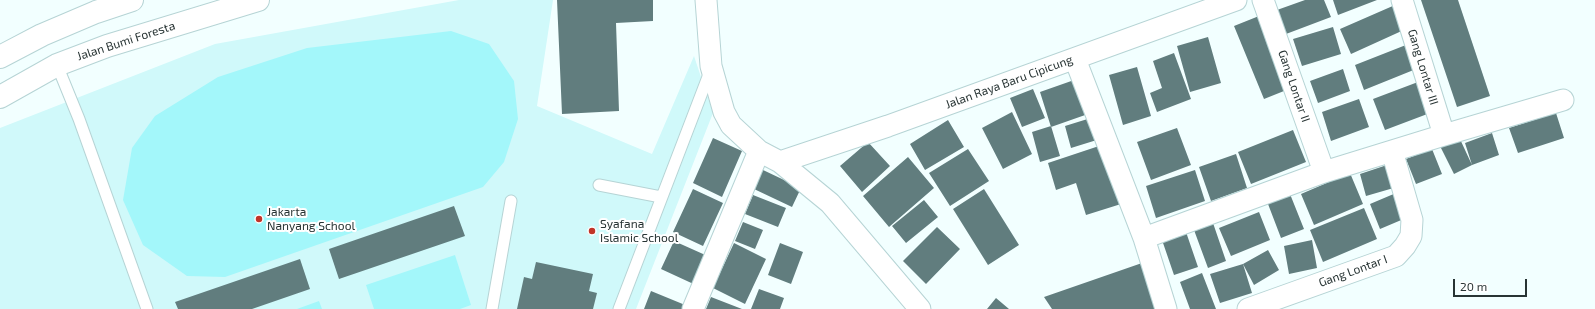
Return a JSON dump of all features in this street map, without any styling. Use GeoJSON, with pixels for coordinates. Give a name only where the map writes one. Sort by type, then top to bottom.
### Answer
{"type":"FeatureCollection","features":[{"type":"Feature","properties":{"kind":"main road"},"geometry":{"type":"LineString","coordinates":[[0,57],[42,35],[132,0]]}},
{"type":"Feature","properties":{"kind":"main road","name":"Jalan Bumi Foresta"},"geometry":{"type":"LineString","coordinates":[[0,97],[57,65],[107,46],[258,0]]}},
{"type":"Feature","properties":{"kind":"street"},"geometry":{"type":"LineString","coordinates":[[706,0],[711,66],[724,112],[731,126],[759,151],[780,162],[830,203],[920,309]]}},
{"type":"Feature","properties":{"kind":"street","name":"Jalan Raya Baru Cipicung"},"geometry":{"type":"LineString","coordinates":[[780,162],[888,126],[1236,0]]}},
{"type":"Feature","properties":{"kind":"street","name":"Gang Lontar II"},"geometry":{"type":"LineString","coordinates":[[1264,0],[1324,172]]}},
{"type":"Feature","properties":{"kind":"street","name":"Gang Lontar III"},"geometry":{"type":"LineString","coordinates":[[1402,0],[1444,135]]}},
{"type":"Feature","properties":{"kind":"street"},"geometry":{"type":"LineString","coordinates":[[1075,59],[1144,238],[1166,309]]}},
{"type":"Feature","properties":{"kind":"street"},"geometry":{"type":"LineString","coordinates":[[1144,238],[1324,172],[1563,100]]}},
{"type":"Feature","properties":{"kind":"street"},"geometry":{"type":"LineString","coordinates":[[693,309],[759,151]]}},
{"type":"Feature","properties":{"kind":"street","name":"Gang Lontar I"},"geometry":{"type":"LineString","coordinates":[[1248,309],[1396,256],[1411,236],[1412,220],[1392,151]]}},
{"type":"Feature","properties":{"kind":"lane"},"geometry":{"type":"LineString","coordinates":[[57,65],[79,119],[148,309]]}},
{"type":"Feature","properties":{"kind":"lane"},"geometry":{"type":"LineString","coordinates":[[619,309],[711,66]]}},
{"type":"Feature","properties":{"kind":"lane"},"geometry":{"type":"LineString","coordinates":[[599,185],[661,197]]}},
{"type":"Feature","properties":{"kind":"lane"},"geometry":{"type":"LineString","coordinates":[[492,309],[511,201]]}},
{"type":"Feature","properties":{"kind":"shaded area","name":"Jakarta Nanyang School"},"geometry":{"type":"Polygon","coordinates":[[[459,0],[553,0],[537,106],[652,154],[694,56],[713,113],[636,309],[0,309],[0,128],[215,44],[459,0]]]}},
{"type":"Feature","properties":{"kind":"shaded area"},"geometry":{"type":"Polygon","coordinates":[[[451,31],[489,44],[514,81],[518,119],[504,162],[483,187],[225,277],[187,276],[143,245],[123,200],[132,148],[155,116],[218,77],[307,48],[451,31]]]}},
{"type":"Feature","properties":{"kind":"shaded area"},"geometry":{"type":"Polygon","coordinates":[[[455,255],[471,305],[460,309],[374,309],[366,285],[455,255]]]}},
{"type":"Feature","properties":{"kind":"shaded area"},"geometry":{"type":"Polygon","coordinates":[[[319,301],[322,309],[297,309],[319,301]]]}},
{"type":"Feature","properties":{"kind":"building"},"geometry":{"type":"Polygon","coordinates":[[[557,0],[653,0],[653,21],[616,23],[619,111],[562,114],[557,0]]]}},
{"type":"Feature","properties":{"kind":"building"},"geometry":{"type":"Polygon","coordinates":[[[1305,0],[1324,0],[1331,17],[1286,34],[1277,10],[1305,0]]]}},
{"type":"Feature","properties":{"kind":"building"},"geometry":{"type":"Polygon","coordinates":[[[1333,0],[1377,0],[1338,15],[1333,0]]]}},
{"type":"Feature","properties":{"kind":"building"},"geometry":{"type":"Polygon","coordinates":[[[1421,0],[1458,0],[1490,96],[1457,107],[1421,0]]]}},
{"type":"Feature","properties":{"kind":"building"},"geometry":{"type":"Polygon","coordinates":[[[1395,5],[1406,29],[1351,54],[1340,29],[1395,5]]]}},
{"type":"Feature","properties":{"kind":"building"},"geometry":{"type":"Polygon","coordinates":[[[1259,16],[1289,89],[1264,99],[1234,26],[1259,16]]]}},
{"type":"Feature","properties":{"kind":"building"},"geometry":{"type":"Polygon","coordinates":[[[1333,27],[1341,54],[1302,66],[1293,39],[1333,27]]]}},
{"type":"Feature","properties":{"kind":"building"},"geometry":{"type":"Polygon","coordinates":[[[1208,37],[1221,83],[1190,92],[1177,46],[1208,37]]]}},
{"type":"Feature","properties":{"kind":"building"},"geometry":{"type":"Polygon","coordinates":[[[1411,43],[1421,67],[1364,90],[1355,65],[1411,43]]]}},
{"type":"Feature","properties":{"kind":"building"},"geometry":{"type":"Polygon","coordinates":[[[1174,53],[1191,99],[1157,112],[1150,93],[1162,88],[1153,61],[1174,53]]]}},
{"type":"Feature","properties":{"kind":"building"},"geometry":{"type":"Polygon","coordinates":[[[1137,67],[1151,116],[1123,125],[1109,75],[1137,67]]]}},
{"type":"Feature","properties":{"kind":"building"},"geometry":{"type":"Polygon","coordinates":[[[1343,69],[1350,91],[1318,103],[1310,81],[1343,69]]]}},
{"type":"Feature","properties":{"kind":"building"},"geometry":{"type":"Polygon","coordinates":[[[1077,79],[1088,114],[1051,127],[1040,92],[1077,79]]]}},
{"type":"Feature","properties":{"kind":"building"},"geometry":{"type":"Polygon","coordinates":[[[1418,82],[1430,113],[1385,130],[1373,99],[1418,82]]]}},
{"type":"Feature","properties":{"kind":"building"},"geometry":{"type":"Polygon","coordinates":[[[1033,89],[1045,118],[1022,127],[1010,98],[1033,89]]]}},
{"type":"Feature","properties":{"kind":"building"},"geometry":{"type":"Polygon","coordinates":[[[1359,99],[1369,127],[1331,141],[1322,112],[1359,99]]]}},
{"type":"Feature","properties":{"kind":"building"},"geometry":{"type":"Polygon","coordinates":[[[1012,112],[1032,154],[1003,169],[982,128],[1012,112]]]}},
{"type":"Feature","properties":{"kind":"building"},"geometry":{"type":"Polygon","coordinates":[[[1556,113],[1564,138],[1518,153],[1509,128],[1556,113]]]}},
{"type":"Feature","properties":{"kind":"building"},"geometry":{"type":"Polygon","coordinates":[[[1094,117],[1100,139],[1071,148],[1065,126],[1094,117]]]}},
{"type":"Feature","properties":{"kind":"building"},"geometry":{"type":"Polygon","coordinates":[[[948,120],[964,147],[925,170],[910,144],[948,120]]]}},
{"type":"Feature","properties":{"kind":"building"},"geometry":{"type":"Polygon","coordinates":[[[1051,126],[1060,156],[1040,162],[1032,132],[1051,126]]]}},
{"type":"Feature","properties":{"kind":"building"},"geometry":{"type":"Polygon","coordinates":[[[1177,128],[1191,165],[1151,180],[1137,142],[1177,128]]]}},
{"type":"Feature","properties":{"kind":"building"},"geometry":{"type":"Polygon","coordinates":[[[1293,130],[1306,162],[1251,184],[1238,152],[1293,130]]]}},
{"type":"Feature","properties":{"kind":"building"},"geometry":{"type":"Polygon","coordinates":[[[1492,133],[1499,155],[1472,165],[1465,143],[1492,133]]]}},
{"type":"Feature","properties":{"kind":"building"},"geometry":{"type":"Polygon","coordinates":[[[1459,137],[1472,165],[1454,174],[1440,146],[1459,137]]]}},
{"type":"Feature","properties":{"kind":"building"},"geometry":{"type":"Polygon","coordinates":[[[713,138],[742,151],[722,197],[693,183],[713,138]]]}},
{"type":"Feature","properties":{"kind":"building"},"geometry":{"type":"Polygon","coordinates":[[[868,142],[890,166],[862,192],[840,166],[868,142]]]}},
{"type":"Feature","properties":{"kind":"building"},"geometry":{"type":"Polygon","coordinates":[[[1102,145],[1121,204],[1086,215],[1076,183],[1056,190],[1048,163],[1102,145]]]}},
{"type":"Feature","properties":{"kind":"building"},"geometry":{"type":"Polygon","coordinates":[[[968,149],[989,181],[950,206],[929,173],[968,149]]]}},
{"type":"Feature","properties":{"kind":"building"},"geometry":{"type":"Polygon","coordinates":[[[1432,149],[1442,174],[1416,184],[1406,159],[1432,149]]]}},
{"type":"Feature","properties":{"kind":"building"},"geometry":{"type":"Polygon","coordinates":[[[1236,154],[1247,188],[1211,201],[1199,167],[1236,154]]]}},
{"type":"Feature","properties":{"kind":"building"},"geometry":{"type":"Polygon","coordinates":[[[908,157],[934,188],[889,227],[863,196],[908,157]]]}},
{"type":"Feature","properties":{"kind":"building"},"geometry":{"type":"Polygon","coordinates":[[[1390,164],[1397,187],[1366,196],[1360,174],[1390,164]]]}},
{"type":"Feature","properties":{"kind":"building"},"geometry":{"type":"Polygon","coordinates":[[[763,170],[801,188],[792,207],[754,189],[763,170]]]}},
{"type":"Feature","properties":{"kind":"building"},"geometry":{"type":"Polygon","coordinates":[[[1195,170],[1205,201],[1156,218],[1146,186],[1195,170]]]}},
{"type":"Feature","properties":{"kind":"building"},"geometry":{"type":"Polygon","coordinates":[[[1350,173],[1363,204],[1314,225],[1301,194],[1350,173]]]}},
{"type":"Feature","properties":{"kind":"building"},"geometry":{"type":"Polygon","coordinates":[[[693,189],[723,203],[703,246],[673,232],[693,189]]]}},
{"type":"Feature","properties":{"kind":"building"},"geometry":{"type":"Polygon","coordinates":[[[984,189],[1019,245],[988,265],[953,209],[984,189]]]}},
{"type":"Feature","properties":{"kind":"building"},"geometry":{"type":"Polygon","coordinates":[[[1396,193],[1406,218],[1380,229],[1370,204],[1396,193]]]}},
{"type":"Feature","properties":{"kind":"building"},"geometry":{"type":"Polygon","coordinates":[[[1290,194],[1304,229],[1281,238],[1268,204],[1290,194]]]}},
{"type":"Feature","properties":{"kind":"building"},"geometry":{"type":"Polygon","coordinates":[[[753,195],[786,208],[778,227],[745,214],[753,195]]]}},
{"type":"Feature","properties":{"kind":"building"},"geometry":{"type":"Polygon","coordinates":[[[924,200],[938,217],[906,243],[892,226],[924,200]]]}},
{"type":"Feature","properties":{"kind":"building"},"geometry":{"type":"Polygon","coordinates":[[[454,206],[465,236],[339,279],[329,249],[454,206]]]}},
{"type":"Feature","properties":{"kind":"building"},"geometry":{"type":"Polygon","coordinates":[[[1364,208],[1377,239],[1323,262],[1310,230],[1364,208]]]}},
{"type":"Feature","properties":{"kind":"building"},"geometry":{"type":"Polygon","coordinates":[[[1259,212],[1270,240],[1231,256],[1219,228],[1259,212]]]}},
{"type":"Feature","properties":{"kind":"building"},"geometry":{"type":"Polygon","coordinates":[[[743,222],[763,230],[755,249],[735,241],[743,222]]]}},
{"type":"Feature","properties":{"kind":"building"},"geometry":{"type":"Polygon","coordinates":[[[1213,223],[1226,261],[1208,268],[1194,230],[1213,223]]]}},
{"type":"Feature","properties":{"kind":"building"},"geometry":{"type":"Polygon","coordinates":[[[937,227],[960,249],[926,284],[903,261],[937,227]]]}},
{"type":"Feature","properties":{"kind":"building"},"geometry":{"type":"Polygon","coordinates":[[[1186,232],[1198,267],[1174,275],[1162,240],[1186,232]]]}},
{"type":"Feature","properties":{"kind":"building"},"geometry":{"type":"Polygon","coordinates":[[[1312,240],[1317,268],[1289,274],[1284,246],[1312,240]]]}},
{"type":"Feature","properties":{"kind":"building"},"geometry":{"type":"Polygon","coordinates":[[[674,241],[712,258],[700,287],[661,269],[674,241]]]}},
{"type":"Feature","properties":{"kind":"building"},"geometry":{"type":"Polygon","coordinates":[[[734,243],[766,259],[745,304],[713,288],[734,243]]]}},
{"type":"Feature","properties":{"kind":"building"},"geometry":{"type":"Polygon","coordinates":[[[780,243],[803,252],[791,284],[768,275],[780,243]]]}},
{"type":"Feature","properties":{"kind":"building"},"geometry":{"type":"Polygon","coordinates":[[[1268,250],[1279,270],[1254,285],[1243,264],[1268,250]]]}},
{"type":"Feature","properties":{"kind":"building"},"geometry":{"type":"Polygon","coordinates":[[[300,259],[310,289],[252,309],[178,309],[175,302],[300,259]]]}},
{"type":"Feature","properties":{"kind":"building"},"geometry":{"type":"Polygon","coordinates":[[[536,262],[593,274],[589,291],[597,293],[593,309],[517,309],[524,277],[532,279],[536,262]]]}},
{"type":"Feature","properties":{"kind":"building"},"geometry":{"type":"Polygon","coordinates":[[[1142,263],[1156,309],[1052,309],[1044,297],[1142,263]]]}},
{"type":"Feature","properties":{"kind":"building"},"geometry":{"type":"Polygon","coordinates":[[[1243,264],[1252,293],[1220,303],[1210,274],[1243,264]]]}},
{"type":"Feature","properties":{"kind":"building"},"geometry":{"type":"Polygon","coordinates":[[[1202,273],[1216,309],[1190,309],[1180,282],[1202,273]]]}},
{"type":"Feature","properties":{"kind":"building"},"geometry":{"type":"Polygon","coordinates":[[[759,289],[784,298],[780,309],[751,309],[759,289]]]}},
{"type":"Feature","properties":{"kind":"building"},"geometry":{"type":"Polygon","coordinates":[[[651,291],[690,307],[689,309],[644,309],[651,291]]]}},
{"type":"Feature","properties":{"kind":"building"},"geometry":{"type":"Polygon","coordinates":[[[711,297],[742,309],[706,309],[711,297]]]}},
{"type":"Feature","properties":{"kind":"building"},"geometry":{"type":"Polygon","coordinates":[[[996,298],[1009,309],[987,309],[996,298]]]}},
{"type":"Feature","properties":{"kind":"place","name":"Jakarta Nanyang School"},"geometry":{"type":"Point","coordinates":[259,219]}},
{"type":"Feature","properties":{"kind":"place","name":"Syafana Islamic School"},"geometry":{"type":"Point","coordinates":[592,231]}}]}
